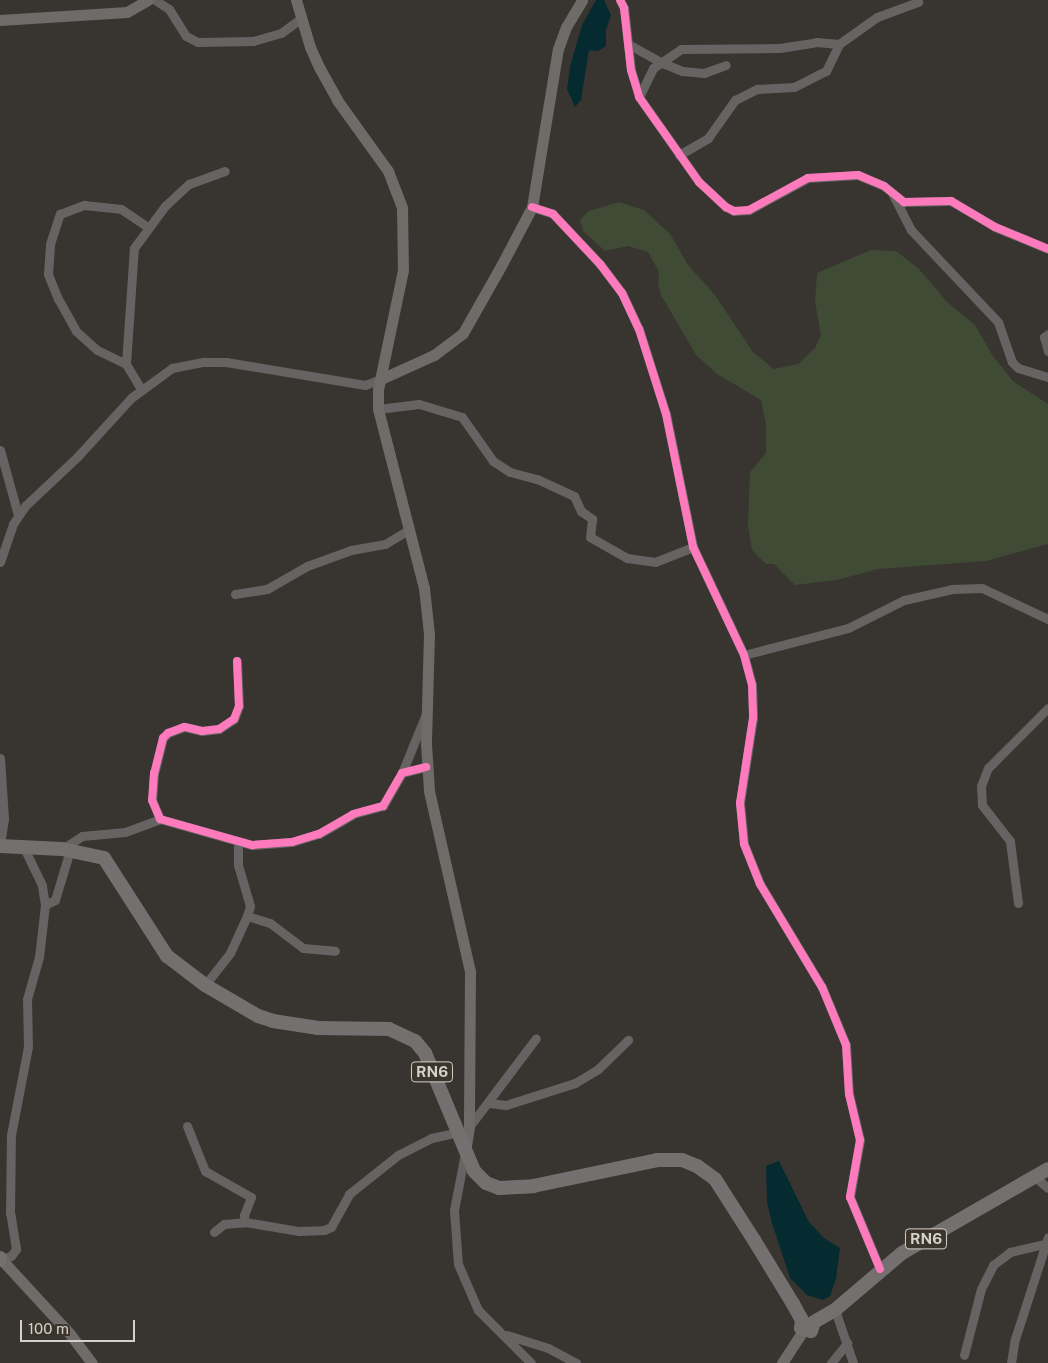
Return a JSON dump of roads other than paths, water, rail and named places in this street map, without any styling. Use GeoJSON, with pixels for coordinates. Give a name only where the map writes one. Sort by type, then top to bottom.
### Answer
{"type":"FeatureCollection","features":[{"type":"Feature","properties":{"kind":"highway","name":"RN6"},"geometry":{"type":"LineString","coordinates":[[0,845],[66,850],[108,861],[167,956],[205,986],[273,1022],[318,1028],[379,1028],[406,1036],[425,1053],[455,1133],[474,1171],[486,1183],[513,1189],[657,1160],[682,1160],[697,1166],[714,1179],[806,1325],[835,1310],[880,1269],[1048,1169]]}},
{"type":"Feature","properties":{"kind":"main road"},"geometry":{"type":"LineString","coordinates":[[0,20],[128,12],[148,0]]}},
{"type":"Feature","properties":{"kind":"main road"},"geometry":{"type":"LineString","coordinates":[[296,0],[300,19],[319,67],[337,100],[388,171],[402,208],[403,270],[380,379],[378,409],[410,529],[427,608],[426,767],[470,972],[468,1127],[465,1153]]}},
{"type":"Feature","properties":{"kind":"main road"},"geometry":{"type":"LineString","coordinates":[[380,379],[434,355],[463,333],[532,207],[558,49],[566,27],[582,0]]}},
{"type":"Feature","properties":{"kind":"main road"},"geometry":{"type":"LineString","coordinates":[[0,1259],[70,1334],[92,1363]]}},
{"type":"Feature","properties":{"kind":"main road"},"geometry":{"type":"LineString","coordinates":[[782,1363],[806,1325]]}},
{"type":"Feature","properties":{"kind":"street"},"geometry":{"type":"LineString","coordinates":[[155,0],[169,9],[186,36],[198,42],[253,41],[281,33],[300,19]]}},
{"type":"Feature","properties":{"kind":"street"},"geometry":{"type":"LineString","coordinates":[[620,0],[624,8],[631,70],[640,97],[679,155],[716,200],[734,211],[748,210],[795,182],[824,174],[858,175],[879,183],[904,202],[915,204],[951,201],[995,227],[1048,249]]}},
{"type":"Feature","properties":{"kind":"street"},"geometry":{"type":"LineString","coordinates":[[679,155],[708,138],[735,100],[757,89],[794,87],[826,70],[839,44],[877,17],[918,2]]}},
{"type":"Feature","properties":{"kind":"street"},"geometry":{"type":"LineString","coordinates":[[640,97],[646,90],[650,72],[660,62],[681,48],[780,48],[816,42],[839,44]]}},
{"type":"Feature","properties":{"kind":"street"},"geometry":{"type":"LineString","coordinates":[[628,44],[660,62],[692,72],[710,71],[726,65]]}},
{"type":"Feature","properties":{"kind":"street"},"geometry":{"type":"LineString","coordinates":[[126,364],[131,260],[137,242],[148,227],[189,184],[224,171]]}},
{"type":"Feature","properties":{"kind":"street"},"geometry":{"type":"LineString","coordinates":[[892,193],[911,230],[998,322],[1012,362],[1018,368],[1048,377]]}},
{"type":"Feature","properties":{"kind":"street"},"geometry":{"type":"LineString","coordinates":[[141,389],[126,364],[88,342],[66,314],[48,274],[52,233],[60,214],[84,205],[121,209],[148,227]]}},
{"type":"Feature","properties":{"kind":"street"},"geometry":{"type":"LineString","coordinates":[[532,207],[553,214],[600,264],[622,293],[634,320],[666,414],[693,548],[744,655],[754,701],[742,778],[744,844],[760,884],[822,987],[846,1045],[849,1094],[860,1140],[850,1197],[880,1269]]}},
{"type":"Feature","properties":{"kind":"street"},"geometry":{"type":"LineString","coordinates":[[1048,334],[1044,337],[1048,351]]}},
{"type":"Feature","properties":{"kind":"street"},"geometry":{"type":"LineString","coordinates":[[0,562],[18,515],[141,389],[172,368],[204,362],[226,362],[364,385],[380,379]]}},
{"type":"Feature","properties":{"kind":"street"},"geometry":{"type":"LineString","coordinates":[[378,409],[419,404],[462,417],[493,461],[510,472],[536,479],[574,496],[581,511],[593,521],[588,532],[590,537],[627,558],[655,562],[693,548]]}},
{"type":"Feature","properties":{"kind":"street"},"geometry":{"type":"LineString","coordinates":[[0,450],[18,515]]}},
{"type":"Feature","properties":{"kind":"street"},"geometry":{"type":"LineString","coordinates":[[236,594],[267,589],[307,566],[351,550],[384,544],[410,529]]}},
{"type":"Feature","properties":{"kind":"street"},"geometry":{"type":"LineString","coordinates":[[744,655],[848,628],[904,600],[952,589],[982,588],[1048,619]]}},
{"type":"Feature","properties":{"kind":"street"},"geometry":{"type":"LineString","coordinates":[[160,819],[152,800],[154,773],[163,738],[168,732],[184,727],[202,731],[219,729],[234,719],[239,706],[237,661]]}},
{"type":"Feature","properties":{"kind":"street"},"geometry":{"type":"LineString","coordinates":[[1018,903],[1010,841],[982,805],[981,786],[988,768],[1048,708]]}},
{"type":"Feature","properties":{"kind":"street"},"geometry":{"type":"LineString","coordinates":[[45,906],[55,900],[66,850],[82,836],[124,832],[160,819],[252,845],[292,842],[319,834],[353,814],[383,806],[402,773],[426,713]]}},
{"type":"Feature","properties":{"kind":"street"},"geometry":{"type":"LineString","coordinates":[[0,758],[4,819],[0,845]]}},
{"type":"Feature","properties":{"kind":"street"},"geometry":{"type":"LineString","coordinates":[[402,773],[426,767]]}},
{"type":"Feature","properties":{"kind":"street"},"geometry":{"type":"LineString","coordinates":[[205,986],[230,953],[248,916],[250,906],[238,865],[238,842]]}},
{"type":"Feature","properties":{"kind":"street"},"geometry":{"type":"LineString","coordinates":[[0,1259],[11,1256],[16,1249],[10,1212],[11,1134],[28,1047],[27,999],[36,977],[45,906],[42,885],[23,846]]}},
{"type":"Feature","properties":{"kind":"street"},"geometry":{"type":"LineString","coordinates":[[248,916],[270,924],[303,948],[335,951]]}},
{"type":"Feature","properties":{"kind":"street"},"geometry":{"type":"LineString","coordinates":[[468,1127],[489,1102],[512,1067],[536,1038]]}},
{"type":"Feature","properties":{"kind":"street"},"geometry":{"type":"LineString","coordinates":[[489,1102],[506,1105],[574,1083],[598,1069],[628,1040]]}},
{"type":"Feature","properties":{"kind":"street"},"geometry":{"type":"LineString","coordinates":[[188,1126],[198,1158],[206,1171],[252,1197],[244,1215],[245,1222]]}},
{"type":"Feature","properties":{"kind":"street"},"geometry":{"type":"LineString","coordinates":[[214,1232],[224,1224],[245,1222],[299,1231],[324,1230],[331,1227],[349,1194],[398,1155],[431,1138],[455,1133]]}},
{"type":"Feature","properties":{"kind":"street"},"geometry":{"type":"LineString","coordinates":[[465,1153],[454,1210],[458,1264],[474,1305],[531,1363]]}},
{"type":"Feature","properties":{"kind":"street"},"geometry":{"type":"LineString","coordinates":[[1034,1176],[1048,1188]]}},
{"type":"Feature","properties":{"kind":"street"},"geometry":{"type":"LineString","coordinates":[[964,1355],[981,1289],[993,1265],[1010,1252],[1046,1241]]}},
{"type":"Feature","properties":{"kind":"street"},"geometry":{"type":"LineString","coordinates":[[1011,1363],[1014,1339],[1046,1241]]}},
{"type":"Feature","properties":{"kind":"street"},"geometry":{"type":"LineString","coordinates":[[835,1310],[853,1363]]}},
{"type":"Feature","properties":{"kind":"street"},"geometry":{"type":"LineString","coordinates":[[505,1335],[548,1348],[576,1363]]}},
{"type":"Feature","properties":{"kind":"street"},"geometry":{"type":"LineString","coordinates":[[831,1363],[847,1344]]}},
{"type":"Feature","properties":{"kind":"water"},"geometry":{"type":"Polygon","coordinates":[[[596,0],[604,0],[611,15],[606,30],[606,46],[598,51],[589,50],[581,100],[575,107],[567,89],[570,67],[582,25],[596,0]]]}},
{"type":"Feature","properties":{"kind":"water"},"geometry":{"type":"Polygon","coordinates":[[[779,1161],[809,1222],[824,1238],[840,1248],[836,1279],[830,1296],[823,1300],[807,1295],[790,1278],[772,1223],[767,1202],[766,1166],[779,1161]]]}}]}
